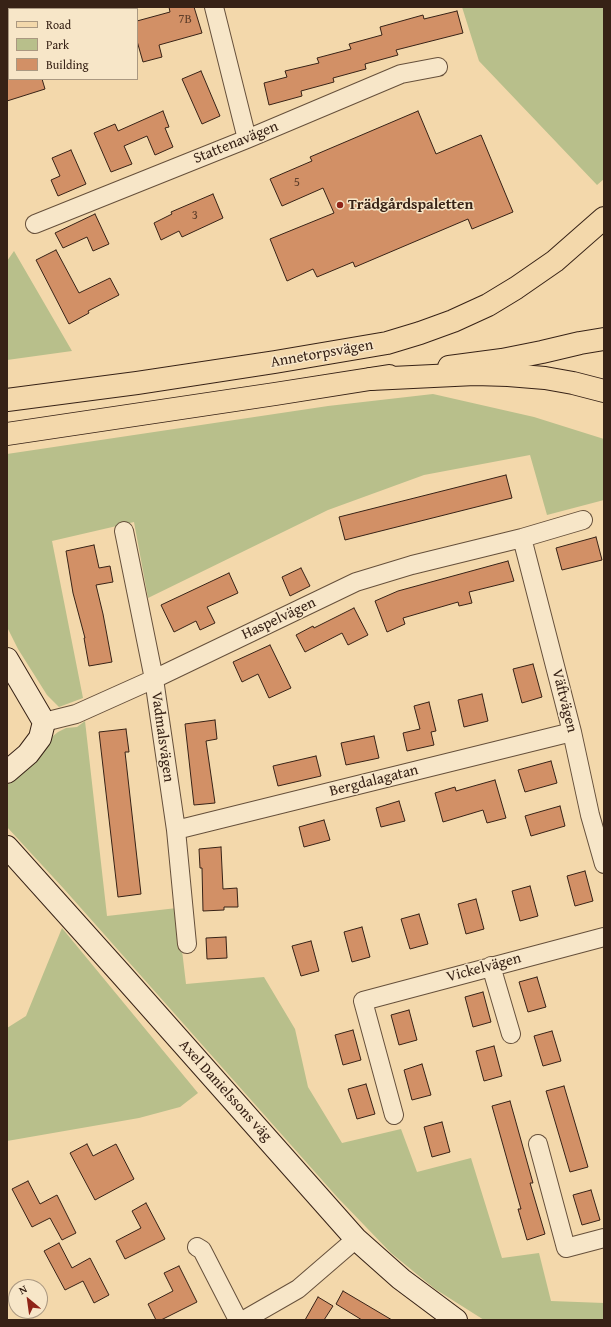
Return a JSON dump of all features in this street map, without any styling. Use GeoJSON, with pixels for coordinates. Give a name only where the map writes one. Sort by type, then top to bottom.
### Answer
{"type":"FeatureCollection","features":[{"type":"Feature","properties":{"kind":"main road","name":"Annetorpsvägen"},"geometry":{"type":"LineString","coordinates":[[7,400],[137,383],[275,362],[387,343],[420,333],[453,321],[488,305],[516,288],[555,261],[604,218]]}},
{"type":"Feature","properties":{"kind":"main road"},"geometry":{"type":"LineString","coordinates":[[7,434],[502,360],[604,339]]}},
{"type":"Feature","properties":{"kind":"main road"},"geometry":{"type":"LineString","coordinates":[[371,379],[475,374],[508,375],[545,378],[604,391]]}},
{"type":"Feature","properties":{"kind":"street"},"geometry":{"type":"LineString","coordinates":[[214,7],[247,139]]}},
{"type":"Feature","properties":{"kind":"street","name":"Stattenavägen"},"geometry":{"type":"LineString","coordinates":[[35,224],[247,139],[401,74],[438,67]]}},
{"type":"Feature","properties":{"kind":"street","name":"Haspelvägen"},"geometry":{"type":"LineString","coordinates":[[44,722],[76,714],[154,679],[356,582],[412,565],[522,538],[583,520]]}},
{"type":"Feature","properties":{"kind":"street","name":"Vadmalsvägen"},"geometry":{"type":"LineString","coordinates":[[124,531],[154,679],[176,830],[187,944]]}},
{"type":"Feature","properties":{"kind":"street","name":"Väftvägen"},"geometry":{"type":"LineString","coordinates":[[522,538],[572,732],[590,815],[604,864]]}},
{"type":"Feature","properties":{"kind":"street"},"geometry":{"type":"LineString","coordinates":[[7,659],[44,722],[40,738],[28,754],[7,772]]}},
{"type":"Feature","properties":{"kind":"street","name":"Bergdalagatan"},"geometry":{"type":"LineString","coordinates":[[176,830],[572,732]]}},
{"type":"Feature","properties":{"kind":"street","name":"Axel Danielssons väg"},"geometry":{"type":"LineString","coordinates":[[7,847],[356,1239],[401,1279],[456,1320]]}},
{"type":"Feature","properties":{"kind":"street","name":"Vickelvägen"},"geometry":{"type":"LineString","coordinates":[[394,1115],[364,1001],[604,936]]}},
{"type":"Feature","properties":{"kind":"street"},"geometry":{"type":"LineString","coordinates":[[491,966],[511,1034]]}},
{"type":"Feature","properties":{"kind":"street"},"geometry":{"type":"LineString","coordinates":[[538,1144],[566,1248],[604,1238]]}},
{"type":"Feature","properties":{"kind":"street"},"geometry":{"type":"LineString","coordinates":[[244,1320],[298,1289],[356,1239]]}},
{"type":"Feature","properties":{"kind":"street"},"geometry":{"type":"LineString","coordinates":[[197,1247],[202,1250],[238,1320]]}},
{"type":"Feature","properties":{"kind":"green space"},"geometry":{"type":"Polygon","coordinates":[[[462,7],[604,7],[604,179],[597,185],[479,61],[462,7]]]}},
{"type":"Feature","properties":{"kind":"green space"},"geometry":{"type":"Polygon","coordinates":[[[14,251],[72,351],[7,360],[7,261],[14,251]]]}},
{"type":"Feature","properties":{"kind":"green space"},"geometry":{"type":"Polygon","coordinates":[[[433,394],[534,417],[604,439],[604,500],[547,515],[530,455],[424,475],[328,510],[148,598],[134,522],[52,541],[83,698],[59,707],[47,695],[18,649],[7,627],[7,454],[328,406],[433,394]]]}},
{"type":"Feature","properties":{"kind":"green space"},"geometry":{"type":"Polygon","coordinates":[[[85,721],[107,916],[177,908],[186,984],[264,977],[295,1029],[308,1087],[342,1143],[401,1129],[417,1172],[471,1158],[502,1258],[539,1253],[551,1301],[604,1303],[604,1320],[484,1320],[435,1289],[391,1253],[338,1198],[64,889],[7,827],[7,785],[41,755],[53,736],[66,728],[77,727],[85,721]]]}},
{"type":"Feature","properties":{"kind":"green space"},"geometry":{"type":"Polygon","coordinates":[[[62,928],[198,1093],[180,1107],[139,1118],[7,1141],[7,1028],[26,1016],[62,928]]]}},
{"type":"Feature","properties":{"kind":"building"},"geometry":{"type":"Polygon","coordinates":[[[169,7],[194,7],[202,33],[159,45],[162,57],[143,62],[138,44],[138,21],[170,12],[169,7]]]}},
{"type":"Feature","properties":{"kind":"building"},"geometry":{"type":"Polygon","coordinates":[[[457,11],[463,33],[396,50],[398,55],[365,64],[366,69],[333,78],[334,82],[301,91],[302,96],[269,105],[264,83],[287,77],[285,71],[319,63],[317,58],[351,49],[349,44],[382,35],[380,27],[423,15],[424,19],[457,11]]]}},
{"type":"Feature","properties":{"kind":"building"},"geometry":{"type":"Polygon","coordinates":[[[201,71],[220,116],[202,124],[182,79],[201,71]]]}},
{"type":"Feature","properties":{"kind":"building"},"geometry":{"type":"Polygon","coordinates":[[[7,79],[42,80],[45,89],[7,101],[7,79]]]}},
{"type":"Feature","properties":{"kind":"building"},"geometry":{"type":"Polygon","coordinates":[[[163,111],[169,127],[165,128],[173,147],[155,155],[147,136],[124,146],[132,164],[111,172],[94,133],[115,124],[118,131],[163,111]]]}},
{"type":"Feature","properties":{"kind":"building"},"geometry":{"type":"Polygon","coordinates":[[[418,111],[436,154],[481,135],[513,212],[472,229],[468,219],[355,267],[353,262],[317,277],[313,269],[287,281],[270,239],[334,213],[323,188],[282,206],[270,179],[312,161],[310,157],[418,111]]]}},
{"type":"Feature","properties":{"kind":"building"},"geometry":{"type":"Polygon","coordinates":[[[71,150],[86,184],[58,196],[51,180],[60,176],[52,158],[71,150]]]}},
{"type":"Feature","properties":{"kind":"building"},"geometry":{"type":"Polygon","coordinates":[[[213,194],[223,218],[182,237],[179,231],[161,240],[154,223],[172,214],[171,212],[213,194]]]}},
{"type":"Feature","properties":{"kind":"building"},"geometry":{"type":"Polygon","coordinates":[[[95,214],[109,244],[93,251],[87,237],[63,248],[55,233],[95,214]]]}},
{"type":"Feature","properties":{"kind":"building"},"geometry":{"type":"Polygon","coordinates":[[[56,250],[79,293],[110,278],[119,295],[88,311],[89,313],[69,324],[36,260],[56,250]]]}},
{"type":"Feature","properties":{"kind":"building"},"geometry":{"type":"Polygon","coordinates":[[[506,475],[512,498],[345,540],[339,517],[506,475]]]}},
{"type":"Feature","properties":{"kind":"building"},"geometry":{"type":"Polygon","coordinates":[[[596,537],[602,560],[562,570],[556,548],[596,537]]]}},
{"type":"Feature","properties":{"kind":"building"},"geometry":{"type":"Polygon","coordinates":[[[94,545],[99,568],[110,566],[113,582],[96,585],[112,662],[89,666],[85,638],[73,593],[66,551],[94,545]]]}},
{"type":"Feature","properties":{"kind":"building"},"geometry":{"type":"Polygon","coordinates":[[[508,561],[514,581],[469,592],[472,603],[459,606],[458,602],[403,618],[405,624],[387,632],[375,601],[398,591],[508,561]]]}},
{"type":"Feature","properties":{"kind":"building"},"geometry":{"type":"Polygon","coordinates":[[[301,568],[310,586],[290,596],[282,577],[301,568]]]}},
{"type":"Feature","properties":{"kind":"building"},"geometry":{"type":"Polygon","coordinates":[[[229,573],[238,593],[207,607],[215,623],[200,630],[196,621],[174,632],[161,605],[229,573]]]}},
{"type":"Feature","properties":{"kind":"building"},"geometry":{"type":"Polygon","coordinates":[[[354,608],[368,635],[348,645],[342,633],[305,652],[296,635],[313,626],[314,628],[354,608]]]}},
{"type":"Feature","properties":{"kind":"building"},"geometry":{"type":"Polygon","coordinates":[[[270,645],[291,688],[269,698],[258,674],[242,682],[233,662],[270,645]]]}},
{"type":"Feature","properties":{"kind":"building"},"geometry":{"type":"Polygon","coordinates":[[[533,664],[542,697],[522,703],[513,669],[533,664]]]}},
{"type":"Feature","properties":{"kind":"building"},"geometry":{"type":"Polygon","coordinates":[[[482,694],[488,721],[464,727],[458,700],[482,694]]]}},
{"type":"Feature","properties":{"kind":"building"},"geometry":{"type":"Polygon","coordinates":[[[429,702],[436,731],[431,732],[434,745],[407,751],[403,733],[420,729],[414,706],[429,702]]]}},
{"type":"Feature","properties":{"kind":"building"},"geometry":{"type":"Polygon","coordinates":[[[215,720],[217,739],[206,741],[215,803],[194,805],[185,724],[215,720]]]}},
{"type":"Feature","properties":{"kind":"building"},"geometry":{"type":"Polygon","coordinates":[[[126,729],[129,752],[125,752],[141,894],[118,897],[99,732],[126,729]]]}},
{"type":"Feature","properties":{"kind":"building"},"geometry":{"type":"Polygon","coordinates":[[[374,736],[379,758],[346,765],[341,743],[374,736]]]}},
{"type":"Feature","properties":{"kind":"building"},"geometry":{"type":"Polygon","coordinates":[[[316,756],[321,776],[278,786],[273,766],[316,756]]]}},
{"type":"Feature","properties":{"kind":"building"},"geometry":{"type":"Polygon","coordinates":[[[551,761],[557,783],[525,792],[518,770],[551,761]]]}},
{"type":"Feature","properties":{"kind":"building"},"geometry":{"type":"Polygon","coordinates":[[[495,780],[506,818],[487,823],[483,810],[443,822],[435,793],[455,787],[456,791],[495,780]]]}},
{"type":"Feature","properties":{"kind":"building"},"geometry":{"type":"Polygon","coordinates":[[[399,801],[405,821],[381,827],[376,808],[399,801]]]}},
{"type":"Feature","properties":{"kind":"building"},"geometry":{"type":"Polygon","coordinates":[[[560,806],[565,826],[531,836],[525,816],[560,806]]]}},
{"type":"Feature","properties":{"kind":"building"},"geometry":{"type":"Polygon","coordinates":[[[324,820],[330,840],[304,847],[299,827],[324,820]]]}},
{"type":"Feature","properties":{"kind":"building"},"geometry":{"type":"Polygon","coordinates":[[[221,847],[223,889],[237,888],[238,907],[224,907],[224,910],[203,911],[202,868],[200,868],[199,849],[221,847]]]}},
{"type":"Feature","properties":{"kind":"building"},"geometry":{"type":"Polygon","coordinates":[[[585,871],[593,901],[575,906],[567,876],[585,871]]]}},
{"type":"Feature","properties":{"kind":"building"},"geometry":{"type":"Polygon","coordinates":[[[530,886],[538,916],[520,921],[512,891],[530,886]]]}},
{"type":"Feature","properties":{"kind":"building"},"geometry":{"type":"Polygon","coordinates":[[[476,899],[484,929],[466,934],[458,904],[476,899]]]}},
{"type":"Feature","properties":{"kind":"building"},"geometry":{"type":"Polygon","coordinates":[[[419,914],[428,944],[410,949],[401,919],[419,914]]]}},
{"type":"Feature","properties":{"kind":"building"},"geometry":{"type":"Polygon","coordinates":[[[362,927],[370,957],[352,962],[344,932],[362,927]]]}},
{"type":"Feature","properties":{"kind":"building"},"geometry":{"type":"Polygon","coordinates":[[[226,937],[227,958],[207,959],[206,938],[226,937]]]}},
{"type":"Feature","properties":{"kind":"building"},"geometry":{"type":"Polygon","coordinates":[[[311,941],[319,971],[301,976],[292,946],[311,941]]]}},
{"type":"Feature","properties":{"kind":"building"},"geometry":{"type":"Polygon","coordinates":[[[537,977],[546,1007],[528,1012],[519,982],[537,977]]]}},
{"type":"Feature","properties":{"kind":"building"},"geometry":{"type":"Polygon","coordinates":[[[483,992],[491,1022],[473,1027],[465,997],[483,992]]]}},
{"type":"Feature","properties":{"kind":"building"},"geometry":{"type":"Polygon","coordinates":[[[409,1010],[417,1040],[399,1045],[391,1015],[409,1010]]]}},
{"type":"Feature","properties":{"kind":"building"},"geometry":{"type":"Polygon","coordinates":[[[353,1030],[361,1060],[343,1065],[335,1035],[353,1030]]]}},
{"type":"Feature","properties":{"kind":"building"},"geometry":{"type":"Polygon","coordinates":[[[552,1031],[561,1061],[543,1066],[534,1036],[552,1031]]]}},
{"type":"Feature","properties":{"kind":"building"},"geometry":{"type":"Polygon","coordinates":[[[494,1046],[502,1076],[484,1081],[476,1051],[494,1046]]]}},
{"type":"Feature","properties":{"kind":"building"},"geometry":{"type":"Polygon","coordinates":[[[422,1064],[431,1095],[412,1100],[404,1070],[422,1064]]]}},
{"type":"Feature","properties":{"kind":"building"},"geometry":{"type":"Polygon","coordinates":[[[366,1084],[375,1114],[357,1119],[348,1089],[366,1084]]]}},
{"type":"Feature","properties":{"kind":"building"},"geometry":{"type":"Polygon","coordinates":[[[564,1086],[588,1167],[570,1172],[546,1091],[564,1086]]]}},
{"type":"Feature","properties":{"kind":"building"},"geometry":{"type":"Polygon","coordinates":[[[510,1101],[533,1183],[530,1183],[545,1234],[527,1240],[518,1209],[521,1209],[492,1106],[510,1101]]]}},
{"type":"Feature","properties":{"kind":"building"},"geometry":{"type":"Polygon","coordinates":[[[442,1122],[450,1152],[432,1157],[424,1127],[442,1122]]]}},
{"type":"Feature","properties":{"kind":"building"},"geometry":{"type":"Polygon","coordinates":[[[87,1144],[93,1156],[116,1144],[134,1179],[95,1200],[70,1153],[87,1144]]]}},
{"type":"Feature","properties":{"kind":"building"},"geometry":{"type":"Polygon","coordinates":[[[28,1181],[40,1204],[57,1195],[76,1233],[62,1240],[50,1218],[32,1227],[12,1189],[28,1181]]]}},
{"type":"Feature","properties":{"kind":"building"},"geometry":{"type":"Polygon","coordinates":[[[591,1190],[600,1220],[582,1225],[573,1195],[591,1190]]]}},
{"type":"Feature","properties":{"kind":"building"},"geometry":{"type":"Polygon","coordinates":[[[146,1203],[165,1239],[125,1259],[116,1241],[141,1228],[132,1211],[146,1203]]]}},
{"type":"Feature","properties":{"kind":"building"},"geometry":{"type":"Polygon","coordinates":[[[59,1243],[72,1268],[90,1258],[109,1295],[94,1303],[83,1281],[65,1290],[44,1251],[59,1243]]]}},
{"type":"Feature","properties":{"kind":"building"},"geometry":{"type":"Polygon","coordinates":[[[179,1266],[197,1302],[161,1320],[156,1320],[148,1304],[173,1291],[164,1273],[179,1266]]]}},
{"type":"Feature","properties":{"kind":"building"},"geometry":{"type":"Polygon","coordinates":[[[343,1291],[392,1320],[362,1320],[336,1304],[343,1291]]]}},
{"type":"Feature","properties":{"kind":"building"},"geometry":{"type":"Polygon","coordinates":[[[318,1297],[333,1306],[324,1320],[305,1320],[318,1297]]]}},
{"type":"Feature","properties":{"kind":"place","name":"Trädgårdspaletten"},"geometry":{"type":"Point","coordinates":[340,205]}}]}
